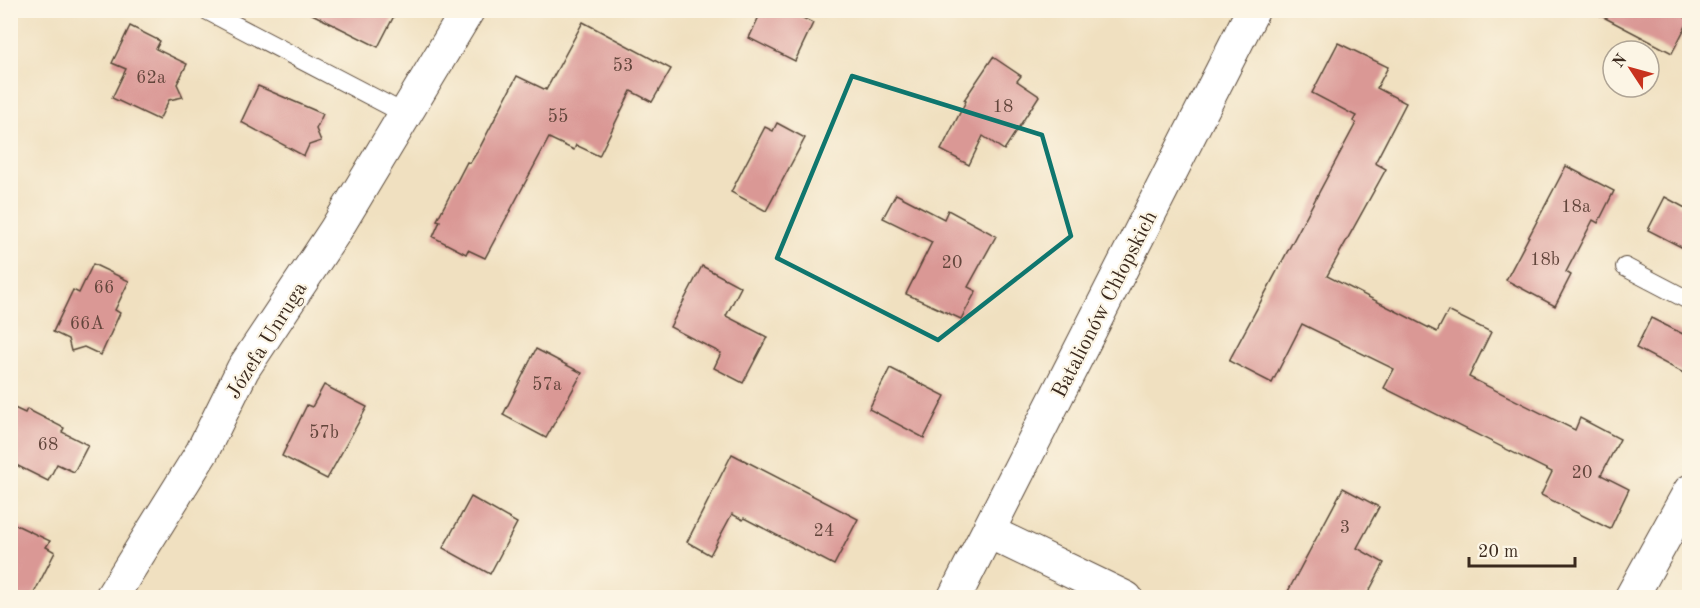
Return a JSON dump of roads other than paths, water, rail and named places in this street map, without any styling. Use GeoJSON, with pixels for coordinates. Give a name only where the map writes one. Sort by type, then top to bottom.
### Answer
{"type":"FeatureCollection","features":[{"type":"Feature","properties":{"kind":"street","name":"Józefa Unruga"},"geometry":{"type":"LineString","coordinates":[[111,597],[202,452],[243,369],[335,231],[468,10]]}},
{"type":"Feature","properties":{"kind":"street","name":"Batalionów Chłopskich"},"geometry":{"type":"LineString","coordinates":[[954,597],[1253,10]]}},
{"type":"Feature","properties":{"kind":"street"},"geometry":{"type":"LineString","coordinates":[[1631,597],[1689,491]]}},
{"type":"Feature","properties":{"kind":"street"},"geometry":{"type":"LineString","coordinates":[[989,532],[1126,597]]}},
{"type":"Feature","properties":{"kind":"lane"},"geometry":{"type":"LineString","coordinates":[[206,10],[405,114]]}},
{"type":"Feature","properties":{"kind":"lane"},"geometry":{"type":"LineString","coordinates":[[1625,267],[1689,301]]}}]}
